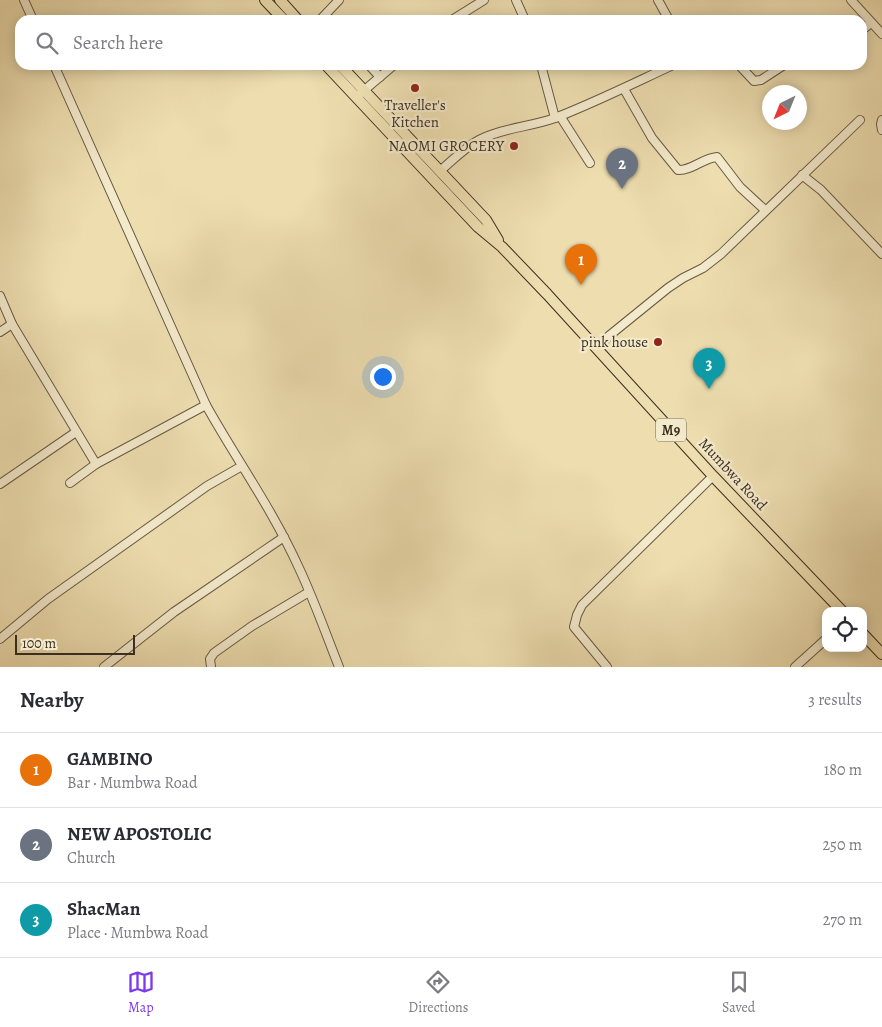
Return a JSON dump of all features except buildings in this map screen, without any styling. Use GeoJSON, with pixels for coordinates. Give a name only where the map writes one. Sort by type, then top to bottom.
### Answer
{"type":"FeatureCollection","features":[{"type":"Feature","properties":{"kind":"main road"},"geometry":{"type":"LineString","coordinates":[[265,0],[279,15]]}},
{"type":"Feature","properties":{"kind":"main road"},"geometry":{"type":"LineString","coordinates":[[280,0],[294,15]]}},
{"type":"Feature","properties":{"kind":"main road","name":"Mumbwa Road"},"geometry":{"type":"LineString","coordinates":[[332,70],[360,94],[440,171],[486,220],[502,247]]}},
{"type":"Feature","properties":{"kind":"main road","name":"Mumbwa Road"},"geometry":{"type":"LineString","coordinates":[[343,70],[360,94],[478,227],[502,247],[713,476],[838,607]]}},
{"type":"Feature","properties":{"kind":"main road"},"geometry":{"type":"LineString","coordinates":[[867,638],[882,654]]}},
{"type":"Feature","properties":{"kind":"street"},"geometry":{"type":"LineString","coordinates":[[24,0],[31,15]]}},
{"type":"Feature","properties":{"kind":"street"},"geometry":{"type":"LineString","coordinates":[[327,15],[340,0]]}},
{"type":"Feature","properties":{"kind":"street"},"geometry":{"type":"LineString","coordinates":[[460,15],[484,0]]}},
{"type":"Feature","properties":{"kind":"street"},"geometry":{"type":"LineString","coordinates":[[516,0],[523,15]]}},
{"type":"Feature","properties":{"kind":"street"},"geometry":{"type":"LineString","coordinates":[[658,0],[666,15]]}},
{"type":"Feature","properties":{"kind":"street"},"geometry":{"type":"LineString","coordinates":[[851,0],[864,15]]}},
{"type":"Feature","properties":{"kind":"street"},"geometry":{"type":"LineString","coordinates":[[867,18],[882,34]]}},
{"type":"Feature","properties":{"kind":"street"},"geometry":{"type":"LineString","coordinates":[[867,26],[871,23]]}},
{"type":"Feature","properties":{"kind":"street"},"geometry":{"type":"LineString","coordinates":[[56,70],[206,405],[284,537],[299,567],[339,667]]}},
{"type":"Feature","properties":{"kind":"street"},"geometry":{"type":"LineString","coordinates":[[374,70],[380,77]]}},
{"type":"Feature","properties":{"kind":"street"},"geometry":{"type":"LineString","coordinates":[[360,94],[388,70]]}},
{"type":"Feature","properties":{"kind":"street"},"geometry":{"type":"LineString","coordinates":[[544,70],[558,117],[590,163]]}},
{"type":"Feature","properties":{"kind":"street"},"geometry":{"type":"LineString","coordinates":[[440,171],[478,141],[504,131],[537,124],[558,117],[663,70]]}},
{"type":"Feature","properties":{"kind":"street"},"geometry":{"type":"LineString","coordinates":[[744,70],[754,81],[761,80],[776,70]]}},
{"type":"Feature","properties":{"kind":"street"},"geometry":{"type":"LineString","coordinates":[[624,89],[652,138],[678,170],[687,169],[709,158],[716,157],[740,187],[765,210]]}},
{"type":"Feature","properties":{"kind":"street"},"geometry":{"type":"LineString","coordinates":[[596,348],[668,288],[703,268],[722,254],[765,210],[860,120]]}},
{"type":"Feature","properties":{"kind":"street"},"geometry":{"type":"LineString","coordinates":[[882,120],[882,130]]}},
{"type":"Feature","properties":{"kind":"street"},"geometry":{"type":"LineString","coordinates":[[802,175],[820,190],[882,254]]}},
{"type":"Feature","properties":{"kind":"street"},"geometry":{"type":"LineString","coordinates":[[0,296],[12,324],[96,464]]}},
{"type":"Feature","properties":{"kind":"street"},"geometry":{"type":"LineString","coordinates":[[0,332],[12,324]]}},
{"type":"Feature","properties":{"kind":"street"},"geometry":{"type":"LineString","coordinates":[[70,483],[96,464],[206,405]]}},
{"type":"Feature","properties":{"kind":"street"},"geometry":{"type":"LineString","coordinates":[[0,484],[76,432]]}},
{"type":"Feature","properties":{"kind":"street"},"geometry":{"type":"LineString","coordinates":[[0,638],[48,599],[207,486],[242,466]]}},
{"type":"Feature","properties":{"kind":"street"},"geometry":{"type":"LineString","coordinates":[[607,667],[574,627],[582,605],[713,476]]}},
{"type":"Feature","properties":{"kind":"street"},"geometry":{"type":"LineString","coordinates":[[104,667],[174,612],[284,537]]}},
{"type":"Feature","properties":{"kind":"street"},"geometry":{"type":"LineString","coordinates":[[212,667],[210,659],[214,654],[252,626],[309,592]]}},
{"type":"Feature","properties":{"kind":"street"},"geometry":{"type":"LineString","coordinates":[[795,667],[822,643]]}},
{"type":"Feature","properties":{"kind":"place","name":"Traveller's Kitchen"},"geometry":{"type":"Point","coordinates":[415,88]}},
{"type":"Feature","properties":{"kind":"place","name":"NAOMI GROCERY"},"geometry":{"type":"Point","coordinates":[514,146]}},
{"type":"Feature","properties":{"kind":"place","name":"NEW APOSTOLIC"},"geometry":{"type":"Point","coordinates":[622,189]}},
{"type":"Feature","properties":{"kind":"place","name":"GAMBINO"},"geometry":{"type":"Point","coordinates":[581,285]}},
{"type":"Feature","properties":{"kind":"place","name":"pink house"},"geometry":{"type":"Point","coordinates":[658,342]}},
{"type":"Feature","properties":{"kind":"place","name":"ShacMan"},"geometry":{"type":"Point","coordinates":[709,389]}}]}
